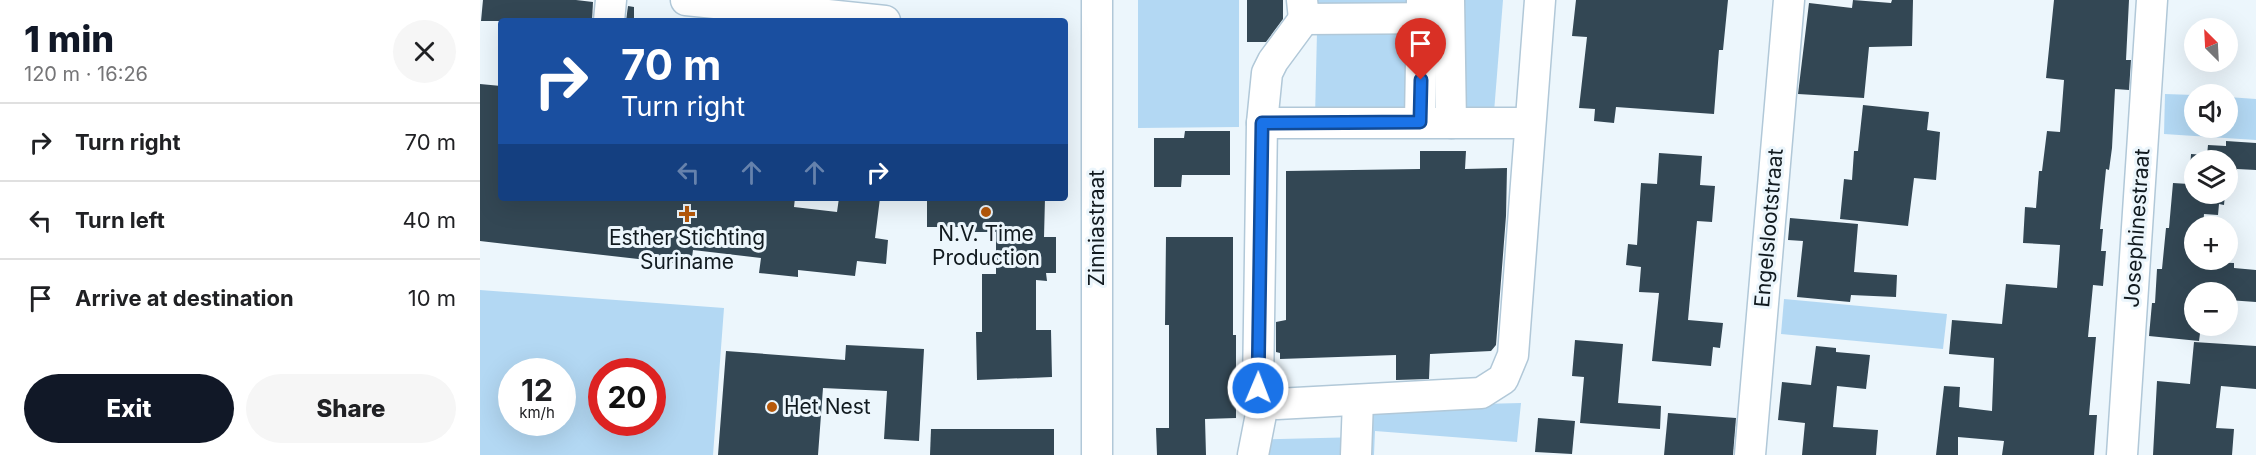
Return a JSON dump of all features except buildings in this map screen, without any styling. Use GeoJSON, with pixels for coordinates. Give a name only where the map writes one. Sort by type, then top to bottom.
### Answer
{"type":"FeatureCollection","features":[{"type":"Feature","properties":{"kind":"street"},"geometry":{"type":"LineString","coordinates":[[609,18],[611,0]]}},
{"type":"Feature","properties":{"kind":"street"},"geometry":{"type":"LineString","coordinates":[[686,0],[857,18]]}},
{"type":"Feature","properties":{"kind":"street","name":"Zinniastraat"},"geometry":{"type":"LineString","coordinates":[[1097,0],[1097,455]]}},
{"type":"Feature","properties":{"kind":"street"},"geometry":{"type":"LineString","coordinates":[[1264,399],[1277,404],[1481,393],[1503,379],[1513,355],[1540,0]]}},
{"type":"Feature","properties":{"kind":"street","name":"Engelslootstraat"},"geometry":{"type":"LineString","coordinates":[[1749,455],[1789,0]]}},
{"type":"Feature","properties":{"kind":"street","name":"Josephinestraat"},"geometry":{"type":"LineString","coordinates":[[2122,455],[2152,0]]}},
{"type":"Feature","properties":{"kind":"street"},"geometry":{"type":"LineString","coordinates":[[1436,9],[1451,123]]}},
{"type":"Feature","properties":{"kind":"street"},"geometry":{"type":"LineString","coordinates":[[1253,455],[1264,399],[1258,388],[1262,123],[1268,74],[1273,61],[1303,10],[1436,9]]}},
{"type":"Feature","properties":{"kind":"street"},"geometry":{"type":"LineString","coordinates":[[1420,122],[1436,9]]}},
{"type":"Feature","properties":{"kind":"street"},"geometry":{"type":"LineString","coordinates":[[1262,123],[1530,123]]}},
{"type":"Feature","properties":{"kind":"street"},"geometry":{"type":"LineString","coordinates":[[1356,455],[1358,400]]}},
{"type":"Feature","properties":{"kind":"shaded area"},"geometry":{"type":"Polygon","coordinates":[[[1138,0],[1239,0],[1239,127],[1138,128],[1138,0]]]}},
{"type":"Feature","properties":{"kind":"shaded area"},"geometry":{"type":"Polygon","coordinates":[[[1316,0],[1421,0],[1421,3],[1318,10],[1316,0]]]}},
{"type":"Feature","properties":{"kind":"shaded area"},"geometry":{"type":"Polygon","coordinates":[[[1463,0],[1503,0],[1494,112],[1462,109],[1463,0]]]}},
{"type":"Feature","properties":{"kind":"shaded area"},"geometry":{"type":"Polygon","coordinates":[[[1412,26],[1420,107],[1315,117],[1317,32],[1412,26]]]}},
{"type":"Feature","properties":{"kind":"shaded area"},"geometry":{"type":"Polygon","coordinates":[[[2165,94],[2184,95],[2184,135],[2164,134],[2165,94]]]}},
{"type":"Feature","properties":{"kind":"shaded area"},"geometry":{"type":"Polygon","coordinates":[[[2238,98],[2256,99],[2256,140],[2225,138],[2238,138],[2238,98]]]}},
{"type":"Feature","properties":{"kind":"shaded area"},"geometry":{"type":"Polygon","coordinates":[[[480,290],[724,308],[713,455],[480,455],[480,290]]]}},
{"type":"Feature","properties":{"kind":"shaded area"},"geometry":{"type":"Polygon","coordinates":[[[1784,299],[1947,314],[1943,349],[1781,334],[1784,299]]]}},
{"type":"Feature","properties":{"kind":"shaded area"},"geometry":{"type":"Polygon","coordinates":[[[1521,403],[1517,442],[1375,431],[1374,455],[1240,455],[1240,440],[1361,437],[1361,407],[1521,403]]]}},
{"type":"Feature","properties":{"kind":"place","name":"N.V. Time Production"},"geometry":{"type":"Point","coordinates":[986,212]}},
{"type":"Feature","properties":{"kind":"place","name":"Esther Stichting Suriname"},"geometry":{"type":"Point","coordinates":[687,214]}},
{"type":"Feature","properties":{"kind":"place","name":"Het Nest"},"geometry":{"type":"Point","coordinates":[772,407]}},
{"type":"Feature","properties":{"kind":"route"},"geometry":{"type":"LineString","coordinates":[[1258,388],[1262,123],[1420,122],[1421,80]]}}]}
